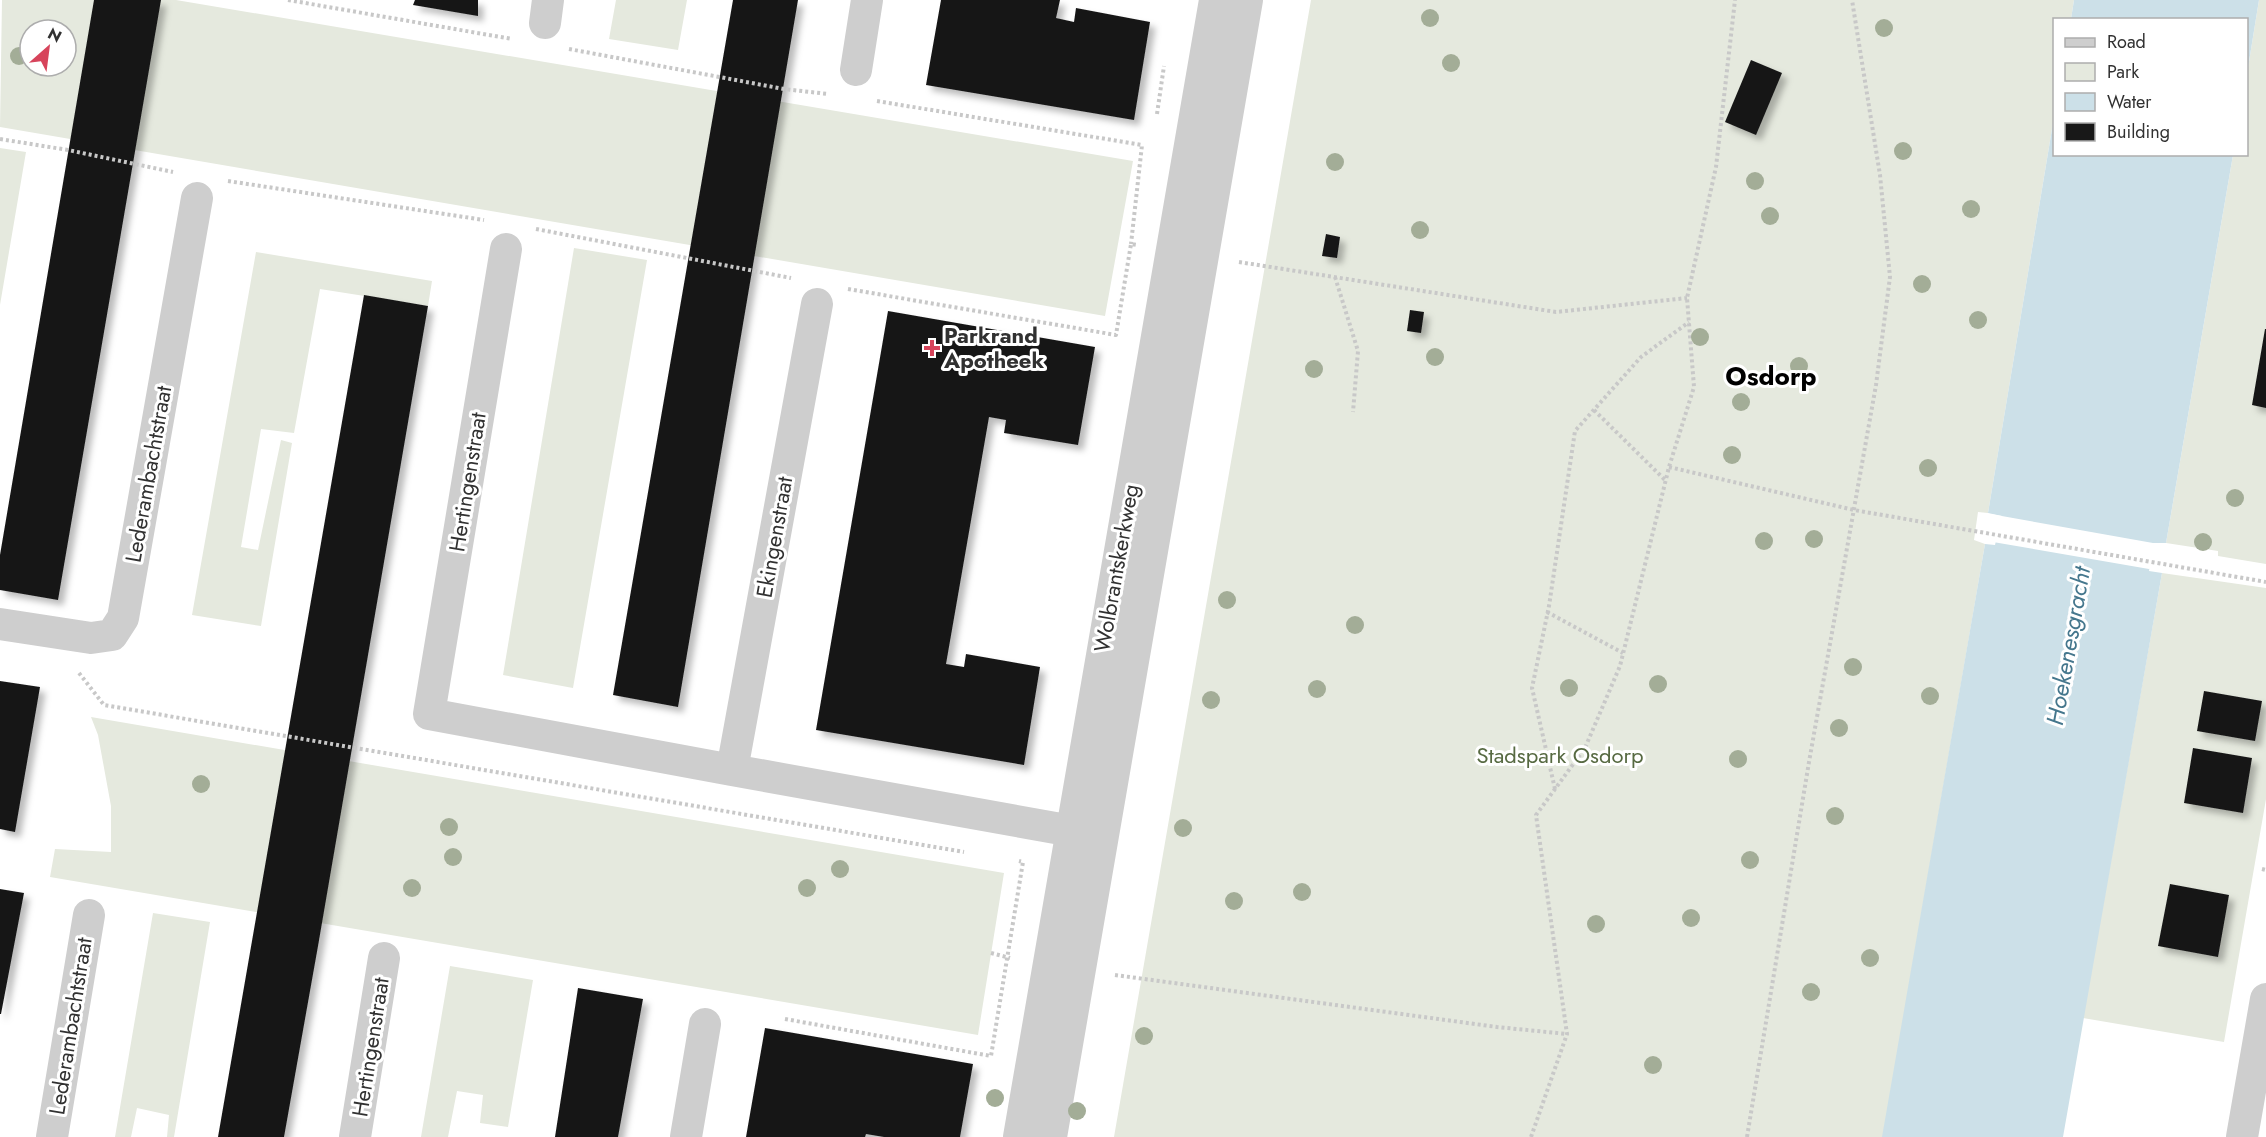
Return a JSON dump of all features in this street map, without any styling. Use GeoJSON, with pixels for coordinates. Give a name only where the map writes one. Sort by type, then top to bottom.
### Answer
{"type":"FeatureCollection","features":[{"type":"Feature","properties":{"kind":"street"},"geometry":{"type":"LineString","coordinates":[[856,69],[867,0]]}},
{"type":"Feature","properties":{"kind":"street","name":"Wolbrantskerkweg"},"geometry":{"type":"LineString","coordinates":[[1019,1137],[1070,830],[1215,0]]}},
{"type":"Feature","properties":{"kind":"street","name":"Wolbrantskerkweg"},"geometry":{"type":"LineString","coordinates":[[1051,1137],[1247,0]]}},
{"type":"Feature","properties":{"kind":"street","name":"Lederambachtstraat"},"geometry":{"type":"LineString","coordinates":[[0,624],[91,638],[112,635],[123,618],[197,198]]}},
{"type":"Feature","properties":{"kind":"street","name":"Hertingenstraat"},"geometry":{"type":"LineString","coordinates":[[506,249],[429,714],[732,770]]}},
{"type":"Feature","properties":{"kind":"street","name":"Ekingenstraat"},"geometry":{"type":"LineString","coordinates":[[732,770],[829,296]]}},
{"type":"Feature","properties":{"kind":"street"},"geometry":{"type":"LineString","coordinates":[[732,770],[1103,836]]}},
{"type":"Feature","properties":{"kind":"street","name":"Lederambachtstraat"},"geometry":{"type":"LineString","coordinates":[[52,1137],[89,915]]}},
{"type":"Feature","properties":{"kind":"street","name":"Hertingenstraat"},"geometry":{"type":"LineString","coordinates":[[355,1137],[384,958]]}},
{"type":"Feature","properties":{"kind":"street"},"geometry":{"type":"LineString","coordinates":[[2242,1137],[2257,1102],[2266,999]]}},
{"type":"Feature","properties":{"kind":"street"},"geometry":{"type":"LineString","coordinates":[[686,1137],[705,1024]]}},
{"type":"Feature","properties":{"kind":"path"},"geometry":{"type":"LineString","coordinates":[[288,0],[519,40]]}},
{"type":"Feature","properties":{"kind":"path"},"geometry":{"type":"LineString","coordinates":[[1531,1137],[1567,1034],[1536,815],[1585,748],[1623,653],[1669,467],[1694,387],[1688,298],[1716,167],[1735,0]]}},
{"type":"Feature","properties":{"kind":"path"},"geometry":{"type":"LineString","coordinates":[[1747,1137],[1876,385],[1890,277],[1880,175],[1852,0]]}},
{"type":"Feature","properties":{"kind":"path"},"geometry":{"type":"LineString","coordinates":[[564,48],[784,89],[829,94]]}},
{"type":"Feature","properties":{"kind":"path"},"geometry":{"type":"LineString","coordinates":[[829,296],[1116,335],[1131,244],[1142,145],[875,101]]}},
{"type":"Feature","properties":{"kind":"path"},"geometry":{"type":"LineString","coordinates":[[0,139],[68,150],[178,173]]}},
{"type":"Feature","properties":{"kind":"path"},"geometry":{"type":"LineString","coordinates":[[223,180],[488,220]]}},
{"type":"Feature","properties":{"kind":"path"},"geometry":{"type":"LineString","coordinates":[[533,228],[797,279]]}},
{"type":"Feature","properties":{"kind":"path"},"geometry":{"type":"LineString","coordinates":[[1131,244],[1172,250]]}},
{"type":"Feature","properties":{"kind":"path"},"geometry":{"type":"LineString","coordinates":[[1204,256],[1556,312],[1688,298]]}},
{"type":"Feature","properties":{"kind":"path"},"geometry":{"type":"LineString","coordinates":[[1335,277],[1358,351],[1353,412]]}},
{"type":"Feature","properties":{"kind":"path"},"geometry":{"type":"LineString","coordinates":[[1555,789],[1532,688],[1547,612],[1575,431],[1641,357],[1689,321]]}},
{"type":"Feature","properties":{"kind":"path"},"geometry":{"type":"LineString","coordinates":[[1594,410],[1666,481]]}},
{"type":"Feature","properties":{"kind":"path"},"geometry":{"type":"LineString","coordinates":[[1669,467],[1854,510],[2266,582]]}},
{"type":"Feature","properties":{"kind":"path"},"geometry":{"type":"LineString","coordinates":[[1547,612],[1623,653]]}},
{"type":"Feature","properties":{"kind":"path"},"geometry":{"type":"LineString","coordinates":[[78,671],[104,705],[976,854]]}},
{"type":"Feature","properties":{"kind":"path"},"geometry":{"type":"LineString","coordinates":[[785,1019],[991,1056],[1023,862],[1011,860]]}},
{"type":"Feature","properties":{"kind":"path"},"geometry":{"type":"LineString","coordinates":[[991,953],[1047,964]]}},
{"type":"Feature","properties":{"kind":"path"},"geometry":{"type":"LineString","coordinates":[[1079,969],[1486,1026],[1567,1034]]}},
{"type":"Feature","properties":{"kind":"green space"},"geometry":{"type":"Polygon","coordinates":[[[2,0],[176,0],[1133,161],[1105,316],[0,127],[2,0]]]}},
{"type":"Feature","properties":{"kind":"green space"},"geometry":{"type":"Polygon","coordinates":[[[616,0],[687,0],[678,50],[609,39],[616,0]]]}},
{"type":"Feature","properties":{"kind":"green space","name":"Stadspark Osdorp"},"geometry":{"type":"Polygon","coordinates":[[[1311,0],[2074,0],[2071,18],[2053,18],[2053,123],[1988,513],[1978,512],[1974,540],[1985,544],[1883,1137],[1114,1137],[1311,0]]]}},
{"type":"Feature","properties":{"kind":"green space"},"geometry":{"type":"Polygon","coordinates":[[[2259,0],[2266,0],[2266,564],[2218,556],[2218,551],[2166,543],[2233,156],[2248,156],[2248,68],[2259,0]]]}},
{"type":"Feature","properties":{"kind":"green space"},"geometry":{"type":"Polygon","coordinates":[[[0,148],[26,152],[0,305],[0,148]]]}},
{"type":"Feature","properties":{"kind":"green space"},"geometry":{"type":"Polygon","coordinates":[[[574,248],[647,260],[573,688],[503,675],[574,248]]]}},
{"type":"Feature","properties":{"kind":"green space"},"geometry":{"type":"Polygon","coordinates":[[[256,252],[432,281],[428,306],[320,289],[294,433],[261,429],[241,547],[258,550],[281,440],[292,443],[261,626],[192,615],[256,252]]]}},
{"type":"Feature","properties":{"kind":"green space"},"geometry":{"type":"Polygon","coordinates":[[[2162,573],[2266,588],[2266,799],[2224,1042],[2083,1018],[2162,573]]]}},
{"type":"Feature","properties":{"kind":"green space"},"geometry":{"type":"Polygon","coordinates":[[[91,717],[1004,873],[978,1035],[50,877],[55,849],[111,852],[111,806],[98,735],[91,717]]]}},
{"type":"Feature","properties":{"kind":"green space"},"geometry":{"type":"Polygon","coordinates":[[[153,913],[210,922],[174,1137],[167,1137],[169,1115],[137,1108],[131,1137],[115,1137],[153,913]]]}},
{"type":"Feature","properties":{"kind":"green space"},"geometry":{"type":"Polygon","coordinates":[[[450,966],[533,980],[508,1127],[480,1123],[483,1095],[457,1091],[448,1137],[421,1137],[450,966]]]}},
{"type":"Feature","properties":{"kind":"water"},"geometry":{"type":"Polygon","coordinates":[[[2074,0],[2259,0],[2248,68],[2248,18],[2071,18],[2074,0]]]}},
{"type":"Feature","properties":{"kind":"water","name":"Hoekenesgracht"},"geometry":{"type":"Polygon","coordinates":[[[2053,123],[2053,156],[2233,156],[2166,543],[2153,543],[2149,571],[2162,573],[2063,1137],[1882,1137],[1985,544],[1995,545],[2002,516],[1988,513],[2053,123]]]}},
{"type":"Feature","properties":{"kind":"pier"},"geometry":{"type":"Polygon","coordinates":[[[1985,513],[2168,546],[2156,544],[2152,568],[2149,569],[1993,542],[1997,517],[1985,513]]]}},
{"type":"Feature","properties":{"kind":"building"},"geometry":{"type":"Polygon","coordinates":[[[94,0],[161,0],[58,600],[0,590],[0,555],[94,0]]]}},
{"type":"Feature","properties":{"kind":"building"},"geometry":{"type":"Polygon","coordinates":[[[415,0],[478,0],[478,16],[413,5],[415,0]]]}},
{"type":"Feature","properties":{"kind":"building"},"geometry":{"type":"Polygon","coordinates":[[[733,0],[798,0],[678,707],[613,695],[733,0]]]}},
{"type":"Feature","properties":{"kind":"building"},"geometry":{"type":"Polygon","coordinates":[[[941,0],[1060,0],[1056,18],[1074,22],[1076,8],[1150,22],[1134,120],[926,85],[941,0]]]}},
{"type":"Feature","properties":{"kind":"building"},"geometry":{"type":"Polygon","coordinates":[[[1751,60],[1782,73],[1756,135],[1725,122],[1751,60]]]}},
{"type":"Feature","properties":{"kind":"building"},"geometry":{"type":"Polygon","coordinates":[[[1326,234],[1340,237],[1337,258],[1322,256],[1326,234]]]}},
{"type":"Feature","properties":{"kind":"building"},"geometry":{"type":"Polygon","coordinates":[[[364,295],[428,306],[318,946],[284,1137],[218,1137],[364,295]]]}},
{"type":"Feature","properties":{"kind":"building"},"geometry":{"type":"Polygon","coordinates":[[[1410,310],[1424,312],[1421,333],[1407,331],[1410,310]]]}},
{"type":"Feature","properties":{"kind":"building"},"geometry":{"type":"Polygon","coordinates":[[[888,311],[1095,347],[1078,445],[1004,433],[1006,420],[989,417],[946,664],[964,667],[966,654],[1040,667],[1024,765],[816,730],[888,311]]]}},
{"type":"Feature","properties":{"kind":"building"},"geometry":{"type":"Polygon","coordinates":[[[2266,329],[2266,408],[2252,405],[2266,329]]]}},
{"type":"Feature","properties":{"kind":"building"},"geometry":{"type":"Polygon","coordinates":[[[0,681],[40,687],[15,832],[0,829],[0,681]]]}},
{"type":"Feature","properties":{"kind":"building"},"geometry":{"type":"Polygon","coordinates":[[[2204,691],[2262,701],[2255,741],[2197,731],[2204,691]]]}},
{"type":"Feature","properties":{"kind":"building"},"geometry":{"type":"Polygon","coordinates":[[[2193,748],[2252,758],[2243,813],[2184,803],[2193,748]]]}},
{"type":"Feature","properties":{"kind":"building"},"geometry":{"type":"Polygon","coordinates":[[[2170,884],[2229,895],[2218,957],[2158,946],[2170,884]]]}},
{"type":"Feature","properties":{"kind":"building"},"geometry":{"type":"Polygon","coordinates":[[[0,889],[24,893],[1,1014],[0,1014],[0,889]]]}},
{"type":"Feature","properties":{"kind":"building"},"geometry":{"type":"Polygon","coordinates":[[[578,988],[643,999],[618,1137],[555,1137],[578,988]]]}},
{"type":"Feature","properties":{"kind":"building"},"geometry":{"type":"Polygon","coordinates":[[[765,1028],[973,1064],[960,1137],[884,1137],[866,1134],[865,1137],[746,1137],[765,1028]]]}},
{"type":"Feature","properties":{"kind":"place","name":"Parkrand Apotheek"},"geometry":{"type":"Point","coordinates":[932,348]}},
{"type":"Feature","properties":{"kind":"district","name":"Osdorp"},"geometry":{"type":"Point","coordinates":[1771,376]}}]}
